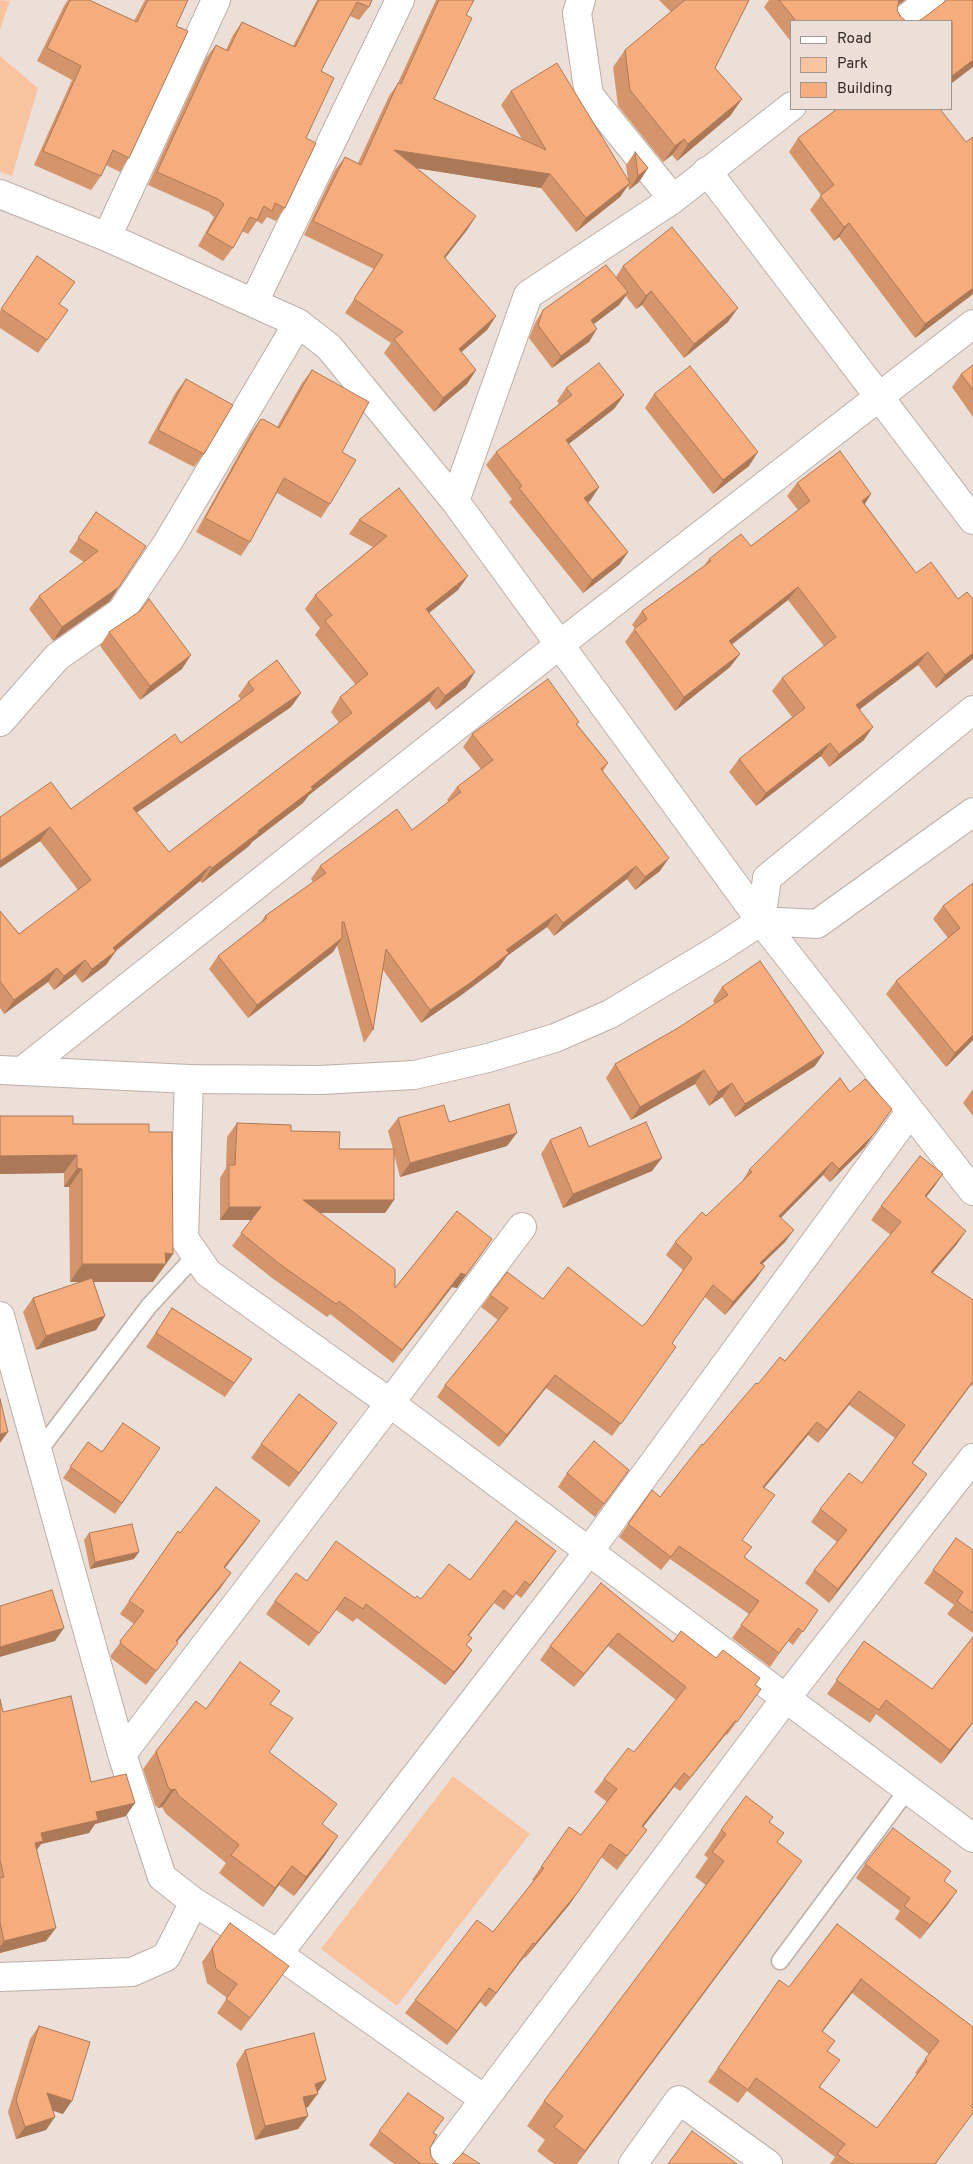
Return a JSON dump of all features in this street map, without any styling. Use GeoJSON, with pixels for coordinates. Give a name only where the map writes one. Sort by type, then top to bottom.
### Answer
{"type":"FeatureCollection","features":[{"type":"Feature","properties":{"kind":"street"},"geometry":{"type":"LineString","coordinates":[[107,236],[216,0]]}},
{"type":"Feature","properties":{"kind":"street"},"geometry":{"type":"LineString","coordinates":[[254,302],[400,0]]}},
{"type":"Feature","properties":{"kind":"street"},"geometry":{"type":"LineString","coordinates":[[904,20],[930,0]]}},
{"type":"Feature","properties":{"kind":"street"},"geometry":{"type":"LineString","coordinates":[[575,4],[589,95],[673,199]]}},
{"type":"Feature","properties":{"kind":"street"},"geometry":{"type":"LineString","coordinates":[[455,501],[528,295],[673,199],[790,108]]}},
{"type":"Feature","properties":{"kind":"street"},"geometry":{"type":"LineString","coordinates":[[707,171],[973,520]]}},
{"type":"Feature","properties":{"kind":"street"},"geometry":{"type":"LineString","coordinates":[[0,194],[107,236],[254,302],[298,323],[330,348],[455,501],[761,921],[973,1191]]}},
{"type":"Feature","properties":{"kind":"street"},"geometry":{"type":"LineString","coordinates":[[0,722],[57,657],[121,612],[168,542],[298,323]]}},
{"type":"Feature","properties":{"kind":"street"},"geometry":{"type":"LineString","coordinates":[[11,1070],[973,324]]}},
{"type":"Feature","properties":{"kind":"street"},"geometry":{"type":"LineString","coordinates":[[761,921],[767,878],[973,710]]}},
{"type":"Feature","properties":{"kind":"street"},"geometry":{"type":"LineString","coordinates":[[11,1070],[189,1079],[320,1080],[414,1075],[488,1058],[555,1038],[610,1014],[761,921],[816,924],[973,812]]}},
{"type":"Feature","properties":{"kind":"street"},"geometry":{"type":"LineString","coordinates":[[189,1079],[184,1238],[208,1273],[390,1403],[590,1550],[973,1838]]}},
{"type":"Feature","properties":{"kind":"street"},"geometry":{"type":"LineString","coordinates":[[278,1954],[590,1550],[910,1112]]}},
{"type":"Feature","properties":{"kind":"street"},"geometry":{"type":"LineString","coordinates":[[122,1754],[522,1227]]}},
{"type":"Feature","properties":{"kind":"street"},"geometry":{"type":"LineString","coordinates":[[0,1316],[122,1754],[162,1877],[194,1902],[278,1954],[484,2099]]}},
{"type":"Feature","properties":{"kind":"street"},"geometry":{"type":"LineString","coordinates":[[436,2164],[786,1698],[973,1458]]}},
{"type":"Feature","properties":{"kind":"street"},"geometry":{"type":"LineString","coordinates":[[0,1977],[132,1972],[166,1957],[194,1902]]}},
{"type":"Feature","properties":{"kind":"street"},"geometry":{"type":"LineString","coordinates":[[633,2164],[679,2100],[768,2164]]}},
{"type":"Feature","properties":{"kind":"lane"},"geometry":{"type":"LineString","coordinates":[[38,1452],[149,1306],[196,1255]]}},
{"type":"Feature","properties":{"kind":"lane"},"geometry":{"type":"LineString","coordinates":[[780,1961],[908,1789]]}},
{"type":"Feature","properties":{"kind":"green space"},"geometry":{"type":"Polygon","coordinates":[[[0,0],[10,1],[0,29],[0,0]]]}},
{"type":"Feature","properties":{"kind":"green space"},"geometry":{"type":"Polygon","coordinates":[[[0,56],[38,88],[12,176],[0,172],[0,56]]]}},
{"type":"Feature","properties":{"kind":"green space"},"geometry":{"type":"Polygon","coordinates":[[[453,1776],[530,1834],[397,2006],[321,1949],[453,1776]]]}},
{"type":"Feature","properties":{"kind":"building"},"geometry":{"type":"Polygon","coordinates":[[[70,0],[89,0],[137,22],[148,0],[188,0],[176,26],[188,31],[129,158],[113,150],[101,176],[43,151],[81,66],[47,48],[70,0]]]}},
{"type":"Feature","properties":{"kind":"building"},"geometry":{"type":"Polygon","coordinates":[[[319,0],[372,0],[369,7],[357,2],[321,71],[334,78],[306,138],[316,143],[285,208],[275,203],[272,211],[264,206],[257,220],[250,217],[233,248],[207,233],[224,204],[218,199],[157,172],[216,45],[228,51],[242,22],[295,47],[319,0]]]}},
{"type":"Feature","properties":{"kind":"building"},"geometry":{"type":"Polygon","coordinates":[[[439,0],[474,0],[466,15],[472,18],[434,99],[546,150],[511,91],[557,63],[630,183],[586,218],[550,174],[394,150],[476,216],[444,257],[496,316],[459,349],[476,370],[443,398],[394,339],[403,332],[354,299],[383,255],[313,221],[345,157],[361,165],[398,83],[401,84],[439,0]]]}},
{"type":"Feature","properties":{"kind":"building"},"geometry":{"type":"Polygon","coordinates":[[[685,0],[749,0],[715,68],[742,99],[688,144],[684,139],[675,146],[630,90],[625,50],[685,0]]]}},
{"type":"Feature","properties":{"kind":"building"},"geometry":{"type":"Polygon","coordinates":[[[779,0],[899,0],[897,10],[905,20],[795,20],[779,0]]]}},
{"type":"Feature","properties":{"kind":"building"},"geometry":{"type":"Polygon","coordinates":[[[947,0],[973,0],[973,60],[953,75],[953,20],[920,20],[947,0]]]}},
{"type":"Feature","properties":{"kind":"building"},"geometry":{"type":"Polygon","coordinates":[[[836,110],[941,110],[966,142],[973,137],[973,288],[925,324],[849,223],[844,227],[820,196],[834,185],[798,138],[836,110]]]}},
{"type":"Feature","properties":{"kind":"building"},"geometry":{"type":"Polygon","coordinates":[[[635,152],[648,168],[638,176],[635,152]]]}},
{"type":"Feature","properties":{"kind":"building"},"geometry":{"type":"Polygon","coordinates":[[[672,227],[738,308],[694,344],[651,291],[646,296],[623,266],[672,227]]]}},
{"type":"Feature","properties":{"kind":"building"},"geometry":{"type":"Polygon","coordinates":[[[37,256],[75,282],[59,304],[68,310],[47,340],[1,309],[37,256]]]}},
{"type":"Feature","properties":{"kind":"building"},"geometry":{"type":"Polygon","coordinates":[[[606,265],[628,292],[591,320],[597,329],[561,356],[538,325],[543,310],[606,265]]]}},
{"type":"Feature","properties":{"kind":"building"},"geometry":{"type":"Polygon","coordinates":[[[599,363],[624,395],[566,440],[599,487],[584,498],[628,552],[592,580],[519,488],[522,486],[496,452],[572,395],[566,388],[599,363]]]}},
{"type":"Feature","properties":{"kind":"building"},"geometry":{"type":"Polygon","coordinates":[[[973,365],[973,390],[961,374],[973,365]]]}},
{"type":"Feature","properties":{"kind":"building"},"geometry":{"type":"Polygon","coordinates":[[[690,366],[758,452],[723,480],[654,394],[690,366]]]}},
{"type":"Feature","properties":{"kind":"building"},"geometry":{"type":"Polygon","coordinates":[[[312,370],[369,402],[342,452],[356,460],[330,504],[284,478],[250,542],[205,518],[260,420],[263,419],[279,428],[312,370]]]}},
{"type":"Feature","properties":{"kind":"building"},"geometry":{"type":"Polygon","coordinates":[[[186,379],[233,405],[204,454],[158,430],[186,379]]]}},
{"type":"Feature","properties":{"kind":"building"},"geometry":{"type":"Polygon","coordinates":[[[840,451],[871,494],[862,501],[916,573],[931,562],[958,599],[967,592],[973,599],[973,653],[945,675],[928,652],[856,705],[873,727],[839,754],[830,743],[766,793],[739,759],[805,708],[782,678],[836,637],[798,587],[729,641],[740,654],[684,697],[634,629],[647,619],[642,611],[711,561],[709,559],[741,534],[751,546],[810,501],[797,483],[840,451]]]}},
{"type":"Feature","properties":{"kind":"building"},"geometry":{"type":"Polygon","coordinates":[[[399,488],[468,576],[426,609],[475,672],[445,696],[438,687],[311,787],[313,789],[259,832],[212,868],[210,866],[113,948],[116,951],[92,969],[85,960],[64,976],[57,968],[14,1000],[0,981],[0,911],[19,934],[91,880],[50,827],[0,861],[0,817],[51,782],[71,809],[175,734],[181,743],[254,690],[248,682],[277,660],[301,693],[133,808],[169,852],[352,713],[340,697],[368,674],[325,621],[332,615],[315,595],[387,536],[359,520],[399,488]]]}},
{"type":"Feature","properties":{"kind":"building"},"geometry":{"type":"Polygon","coordinates":[[[96,512],[146,546],[119,587],[62,627],[39,596],[98,551],[78,538],[96,512]]]}},
{"type":"Feature","properties":{"kind":"building"},"geometry":{"type":"Polygon","coordinates":[[[149,599],[191,655],[150,686],[109,632],[140,611],[149,599]]]}},
{"type":"Feature","properties":{"kind":"building"},"geometry":{"type":"Polygon","coordinates":[[[548,679],[579,722],[576,724],[608,763],[601,769],[669,858],[645,877],[636,866],[563,923],[556,914],[506,950],[509,953],[470,983],[430,1010],[386,949],[373,1030],[344,922],[342,922],[342,938],[257,1005],[218,956],[267,918],[265,916],[326,873],[320,866],[397,809],[412,830],[461,792],[457,787],[493,760],[472,734],[548,679]]]}},
{"type":"Feature","properties":{"kind":"building"},"geometry":{"type":"Polygon","coordinates":[[[973,883],[973,1035],[955,1053],[896,981],[960,928],[943,906],[973,883]]]}},
{"type":"Feature","properties":{"kind":"building"},"geometry":{"type":"Polygon","coordinates":[[[760,961],[824,1053],[745,1104],[732,1083],[718,1092],[704,1070],[640,1107],[615,1064],[678,1028],[728,995],[722,987],[760,961]]]}},
{"type":"Feature","properties":{"kind":"building"},"geometry":{"type":"Polygon","coordinates":[[[840,1078],[850,1092],[865,1079],[892,1109],[874,1134],[839,1169],[832,1162],[779,1216],[794,1230],[760,1263],[765,1266],[733,1302],[713,1285],[672,1343],[676,1347],[621,1424],[555,1375],[507,1435],[445,1385],[508,1308],[490,1295],[507,1272],[543,1299],[568,1267],[642,1326],[646,1323],[692,1258],[675,1242],[702,1212],[706,1216],[752,1172],[749,1170],[840,1078]]]}},
{"type":"Feature","properties":{"kind":"building"},"geometry":{"type":"Polygon","coordinates":[[[509,1104],[517,1133],[410,1163],[398,1118],[444,1105],[449,1122],[509,1104]]]}},
{"type":"Feature","properties":{"kind":"building"},"geometry":{"type":"Polygon","coordinates":[[[0,1116],[73,1116],[73,1124],[149,1124],[149,1132],[172,1132],[173,1254],[165,1253],[166,1264],[82,1264],[82,1169],[77,1168],[77,1155],[0,1156],[0,1116]]]}},
{"type":"Feature","properties":{"kind":"building"},"geometry":{"type":"Polygon","coordinates":[[[646,1122],[662,1158],[573,1194],[550,1140],[581,1127],[589,1147],[646,1122]]]}},
{"type":"Feature","properties":{"kind":"building"},"geometry":{"type":"Polygon","coordinates":[[[237,1123],[291,1125],[291,1131],[340,1132],[339,1149],[394,1149],[394,1200],[303,1200],[395,1269],[395,1288],[457,1211],[492,1239],[466,1275],[461,1273],[402,1350],[339,1301],[336,1304],[281,1265],[241,1233],[261,1207],[229,1207],[229,1165],[235,1165],[237,1123]]]}},
{"type":"Feature","properties":{"kind":"building"},"geometry":{"type":"Polygon","coordinates":[[[920,1156],[943,1174],[925,1196],[966,1231],[931,1272],[973,1300],[973,1381],[912,1463],[927,1474],[838,1589],[814,1570],[847,1530],[820,1509],[849,1473],[862,1483],[905,1425],[859,1391],[827,1430],[817,1422],[763,1487],[775,1495],[742,1540],[752,1547],[744,1557],[818,1610],[803,1632],[798,1628],[779,1653],[741,1625],[759,1601],[679,1546],[671,1557],[628,1524],[652,1490],[660,1497],[702,1444],[756,1383],[758,1384],[780,1357],[785,1361],[901,1222],[881,1206],[920,1156]]]}},
{"type":"Feature","properties":{"kind":"building"},"geometry":{"type":"Polygon","coordinates":[[[92,1278],[105,1316],[46,1336],[33,1298],[92,1278]]]}},
{"type":"Feature","properties":{"kind":"building"},"geometry":{"type":"Polygon","coordinates":[[[172,1308],[252,1359],[234,1383],[156,1333],[172,1308]]]}},
{"type":"Feature","properties":{"kind":"building"},"geometry":{"type":"Polygon","coordinates":[[[299,1394],[337,1423],[299,1473],[261,1444],[299,1394]]]}},
{"type":"Feature","properties":{"kind":"building"},"geometry":{"type":"Polygon","coordinates":[[[0,1399],[8,1432],[0,1434],[0,1399]]]}},
{"type":"Feature","properties":{"kind":"building"},"geometry":{"type":"Polygon","coordinates":[[[123,1423],[160,1448],[122,1503],[70,1467],[88,1442],[102,1452],[123,1423]]]}},
{"type":"Feature","properties":{"kind":"building"},"geometry":{"type":"Polygon","coordinates":[[[594,1441],[629,1470],[604,1504],[567,1473],[594,1441]]]}},
{"type":"Feature","properties":{"kind":"building"},"geometry":{"type":"Polygon","coordinates":[[[216,1487],[260,1521],[224,1567],[231,1573],[176,1641],[178,1643],[156,1671],[121,1644],[120,1641],[144,1611],[129,1601],[178,1531],[180,1533],[216,1487]]]}},
{"type":"Feature","properties":{"kind":"building"},"geometry":{"type":"Polygon","coordinates":[[[516,1521],[556,1551],[530,1585],[525,1581],[513,1597],[504,1590],[468,1635],[472,1638],[466,1645],[472,1650],[454,1672],[366,1604],[363,1609],[345,1597],[319,1633],[275,1601],[296,1573],[307,1581],[336,1541],[415,1598],[417,1596],[421,1599],[449,1564],[470,1580],[516,1521]]]}},
{"type":"Feature","properties":{"kind":"building"},"geometry":{"type":"Polygon","coordinates":[[[132,1524],[139,1552],[95,1562],[89,1533],[132,1524]]]}},
{"type":"Feature","properties":{"kind":"building"},"geometry":{"type":"Polygon","coordinates":[[[956,1538],[973,1550],[973,1613],[957,1601],[963,1592],[933,1570],[956,1538]]]}},
{"type":"Feature","properties":{"kind":"building"},"geometry":{"type":"Polygon","coordinates":[[[601,1583],[673,1642],[681,1631],[716,1658],[723,1650],[760,1678],[755,1685],[761,1689],[737,1722],[735,1721],[690,1778],[684,1773],[642,1826],[647,1830],[627,1856],[610,1844],[578,1892],[535,1944],[533,1943],[496,1993],[489,1988],[457,2031],[415,2000],[477,1920],[493,1932],[544,1868],[541,1867],[569,1827],[581,1835],[617,1789],[604,1779],[628,1748],[634,1752],[686,1687],[618,1633],[584,1674],[550,1646],[601,1583]]]}},
{"type":"Feature","properties":{"kind":"building"},"geometry":{"type":"Polygon","coordinates":[[[52,1590],[64,1628],[0,1647],[0,1606],[52,1590]]]}},
{"type":"Feature","properties":{"kind":"building"},"geometry":{"type":"Polygon","coordinates":[[[973,1637],[973,1722],[950,1750],[886,1700],[879,1710],[836,1680],[864,1641],[932,1689],[973,1637]]]}},
{"type":"Feature","properties":{"kind":"building"},"geometry":{"type":"Polygon","coordinates":[[[240,1662],[280,1691],[270,1704],[293,1718],[269,1752],[337,1804],[322,1824],[338,1836],[306,1877],[292,1866],[275,1888],[231,1855],[239,1845],[179,1796],[175,1789],[171,1790],[168,1787],[156,1751],[196,1701],[206,1709],[240,1662]]]}},
{"type":"Feature","properties":{"kind":"building"},"geometry":{"type":"Polygon","coordinates":[[[71,1696],[91,1782],[126,1774],[135,1803],[96,1812],[98,1820],[41,1833],[43,1841],[35,1843],[56,1928],[4,1941],[0,1922],[0,1878],[4,1877],[0,1860],[0,1699],[3,1712],[71,1696]]]}},
{"type":"Feature","properties":{"kind":"building"},"geometry":{"type":"Polygon","coordinates":[[[746,1796],[773,1817],[769,1822],[784,1833],[777,1842],[802,1861],[585,2151],[554,2127],[563,2116],[544,2101],[724,1861],[712,1852],[726,1834],[721,1830],[746,1796]]]}},
{"type":"Feature","properties":{"kind":"building"},"geometry":{"type":"Polygon","coordinates":[[[893,1828],[951,1871],[944,1881],[957,1891],[930,1925],[904,1906],[910,1898],[865,1864],[893,1828]]]}},
{"type":"Feature","properties":{"kind":"building"},"geometry":{"type":"Polygon","coordinates":[[[230,1923],[289,1966],[250,2018],[226,1999],[237,1984],[216,1969],[212,1948],[230,1923]]]}},
{"type":"Feature","properties":{"kind":"building"},"geometry":{"type":"Polygon","coordinates":[[[837,1924],[973,2027],[973,2104],[971,2106],[973,2107],[973,2113],[935,2164],[851,2164],[837,2154],[845,2144],[756,2078],[748,2090],[718,2068],[779,1980],[789,1987],[837,1924]],[[861,1979],[822,2031],[835,2041],[827,2051],[840,2060],[819,2087],[877,2128],[927,2061],[925,2059],[939,2041],[861,1979]]]}},
{"type":"Feature","properties":{"kind":"building"},"geometry":{"type":"Polygon","coordinates":[[[39,2026],[90,2042],[72,2101],[47,2093],[55,2117],[25,2127],[16,2100],[39,2026]]]}},
{"type":"Feature","properties":{"kind":"building"},"geometry":{"type":"Polygon","coordinates":[[[314,2033],[326,2080],[315,2084],[318,2094],[303,2097],[308,2116],[265,2126],[245,2050],[314,2033]]]}},
{"type":"Feature","properties":{"kind":"building"},"geometry":{"type":"Polygon","coordinates":[[[408,2093],[444,2118],[433,2133],[437,2135],[430,2148],[431,2156],[439,2164],[421,2164],[379,2131],[408,2093]]]}},
{"type":"Feature","properties":{"kind":"building"},"geometry":{"type":"Polygon","coordinates":[[[692,2131],[737,2164],[668,2164],[692,2131]]]}},
{"type":"Feature","properties":{"kind":"building"},"geometry":{"type":"Polygon","coordinates":[[[463,2153],[480,2164],[452,2164],[463,2153]]]}}]}
